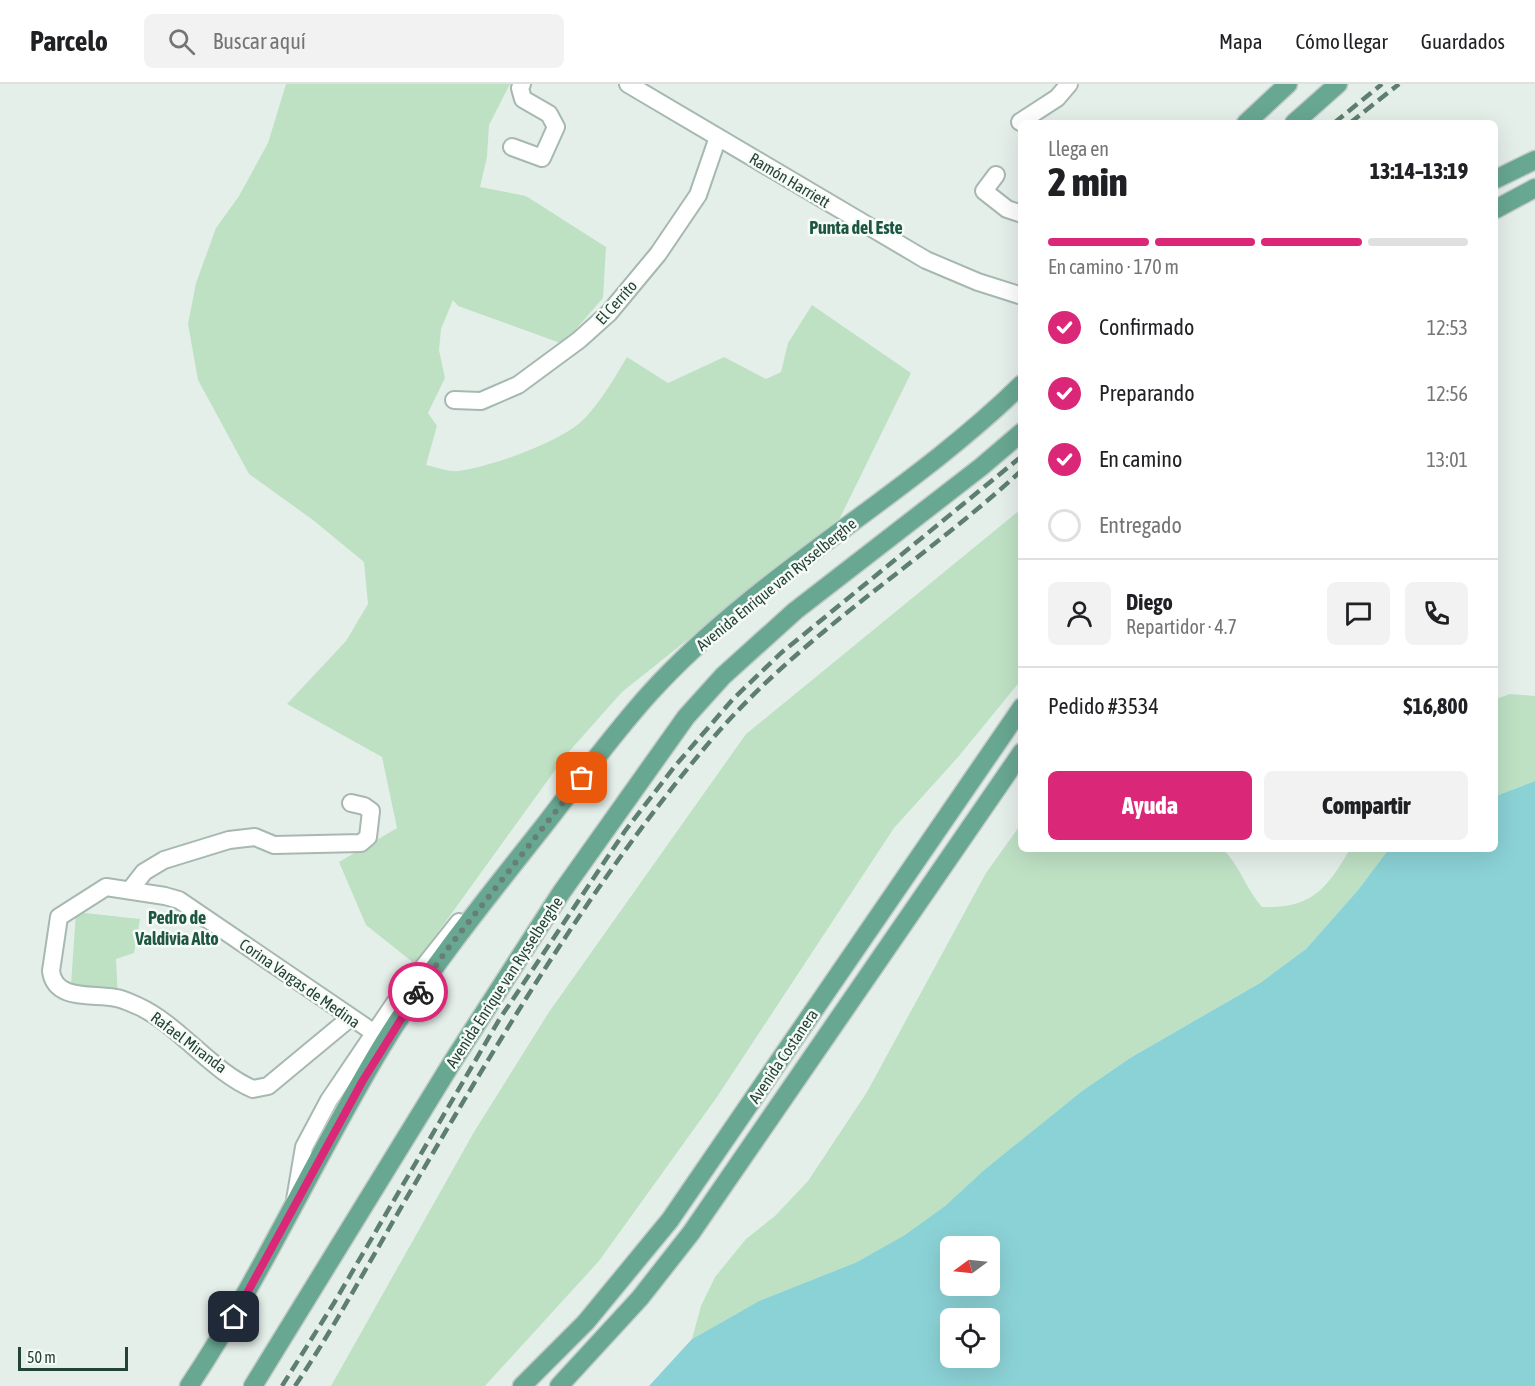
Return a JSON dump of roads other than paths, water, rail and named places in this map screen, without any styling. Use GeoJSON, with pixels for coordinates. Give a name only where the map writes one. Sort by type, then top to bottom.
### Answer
{"type":"FeatureCollection","features":[{"type":"Feature","properties":{"kind":"main road"},"geometry":{"type":"LineString","coordinates":[[1249,120],[1288,84]]}},
{"type":"Feature","properties":{"kind":"main road"},"geometry":{"type":"LineString","coordinates":[[1312,107],[1320,84]]}},
{"type":"Feature","properties":{"kind":"main road"},"geometry":{"type":"LineString","coordinates":[[1297,120],[1338,84]]}},
{"type":"Feature","properties":{"kind":"main road"},"geometry":{"type":"LineString","coordinates":[[1498,178],[1535,160]]}},
{"type":"Feature","properties":{"kind":"main road"},"geometry":{"type":"LineString","coordinates":[[1498,208],[1535,189]]}},
{"type":"Feature","properties":{"kind":"main road","name":"Avenida Enrique van Rysselberghe"},"geometry":{"type":"LineString","coordinates":[[189,1386],[251,1288],[382,1046],[446,951],[628,718],[677,664],[730,616],[953,447],[1018,388]]}},
{"type":"Feature","properties":{"kind":"main road","name":"Avenida Enrique van Rysselberghe"},"geometry":{"type":"LineString","coordinates":[[253,1386],[469,1035],[561,892],[686,717],[723,676],[795,610],[981,467],[1018,435]]}},
{"type":"Feature","properties":{"kind":"main road","name":"Avenida Costanera"},"geometry":{"type":"LineString","coordinates":[[522,1386],[586,1322],[670,1220],[1018,712]]}},
{"type":"Feature","properties":{"kind":"main road","name":"Avenida Costanera"},"geometry":{"type":"LineString","coordinates":[[559,1386],[640,1298],[691,1233],[1018,758]]}},
{"type":"Feature","properties":{"kind":"street"},"geometry":{"type":"LineString","coordinates":[[512,147],[542,158],[556,127],[549,114],[523,99],[520,88],[522,84]]}},
{"type":"Feature","properties":{"kind":"street","name":"Ramón Harriett"},"geometry":{"type":"LineString","coordinates":[[628,84],[926,260],[978,282],[1018,295]]}},
{"type":"Feature","properties":{"kind":"street"},"geometry":{"type":"LineString","coordinates":[[1023,120],[1057,98],[1069,84]]}},
{"type":"Feature","properties":{"kind":"street","name":"El Cerrito"},"geometry":{"type":"LineString","coordinates":[[454,400],[481,401],[518,385],[579,340],[609,312],[658,254],[699,195],[718,137]]}},
{"type":"Feature","properties":{"kind":"street"},"geometry":{"type":"LineString","coordinates":[[996,176],[984,191],[1007,209],[1018,213]]}},
{"type":"Feature","properties":{"kind":"street"},"geometry":{"type":"LineString","coordinates":[[130,890],[144,872],[164,860],[229,840],[255,837],[274,845],[361,843],[369,837],[371,811],[364,806],[351,803]]}},
{"type":"Feature","properties":{"kind":"street","name":"Corina Vargas de Medina"},"geometry":{"type":"LineString","coordinates":[[74,908],[106,887],[165,896],[189,905],[373,1032]]}},
{"type":"Feature","properties":{"kind":"street"},"geometry":{"type":"LineString","coordinates":[[295,1206],[304,1147],[329,1100],[373,1032],[442,942],[491,893]]}},
{"type":"Feature","properties":{"kind":"street","name":"Rafael Miranda"},"geometry":{"type":"LineString","coordinates":[[74,908],[62,913],[57,921],[50,964],[52,979],[56,985],[68,992],[118,998],[147,1010],[253,1089],[268,1086],[350,1018]]}},
{"type":"Feature","properties":{"kind":"water"},"geometry":{"type":"Polygon","coordinates":[[[1535,781],[1535,1386],[649,1386],[692,1339],[759,1301],[857,1262],[905,1235],[945,1206],[984,1170],[1082,1091],[1130,1058],[1260,983],[1306,949],[1358,890],[1387,852],[1498,852],[1498,795],[1535,781]]]}},
{"type":"Feature","properties":{"kind":"railway"},"geometry":{"type":"LineString","coordinates":[[1338,120],[1382,84]]}},
{"type":"Feature","properties":{"kind":"railway"},"geometry":{"type":"LineString","coordinates":[[1354,120],[1399,84]]}},
{"type":"Feature","properties":{"kind":"railway"},"geometry":{"type":"LineString","coordinates":[[282,1386],[334,1303],[499,1020],[625,831],[675,766],[733,699],[781,653],[1018,459]]}},
{"type":"Feature","properties":{"kind":"railway"},"geometry":{"type":"LineString","coordinates":[[295,1386],[517,1013],[591,899],[670,790],[713,738],[785,665],[1018,473]]}},
{"type":"Feature","properties":{"kind":"district","name":"Punta del Este"},"geometry":{"type":"Point","coordinates":[856,228]}},
{"type":"Feature","properties":{"kind":"district","name":"Pedro de Valdivia Alto"},"geometry":{"type":"Point","coordinates":[177,928]}}]}
